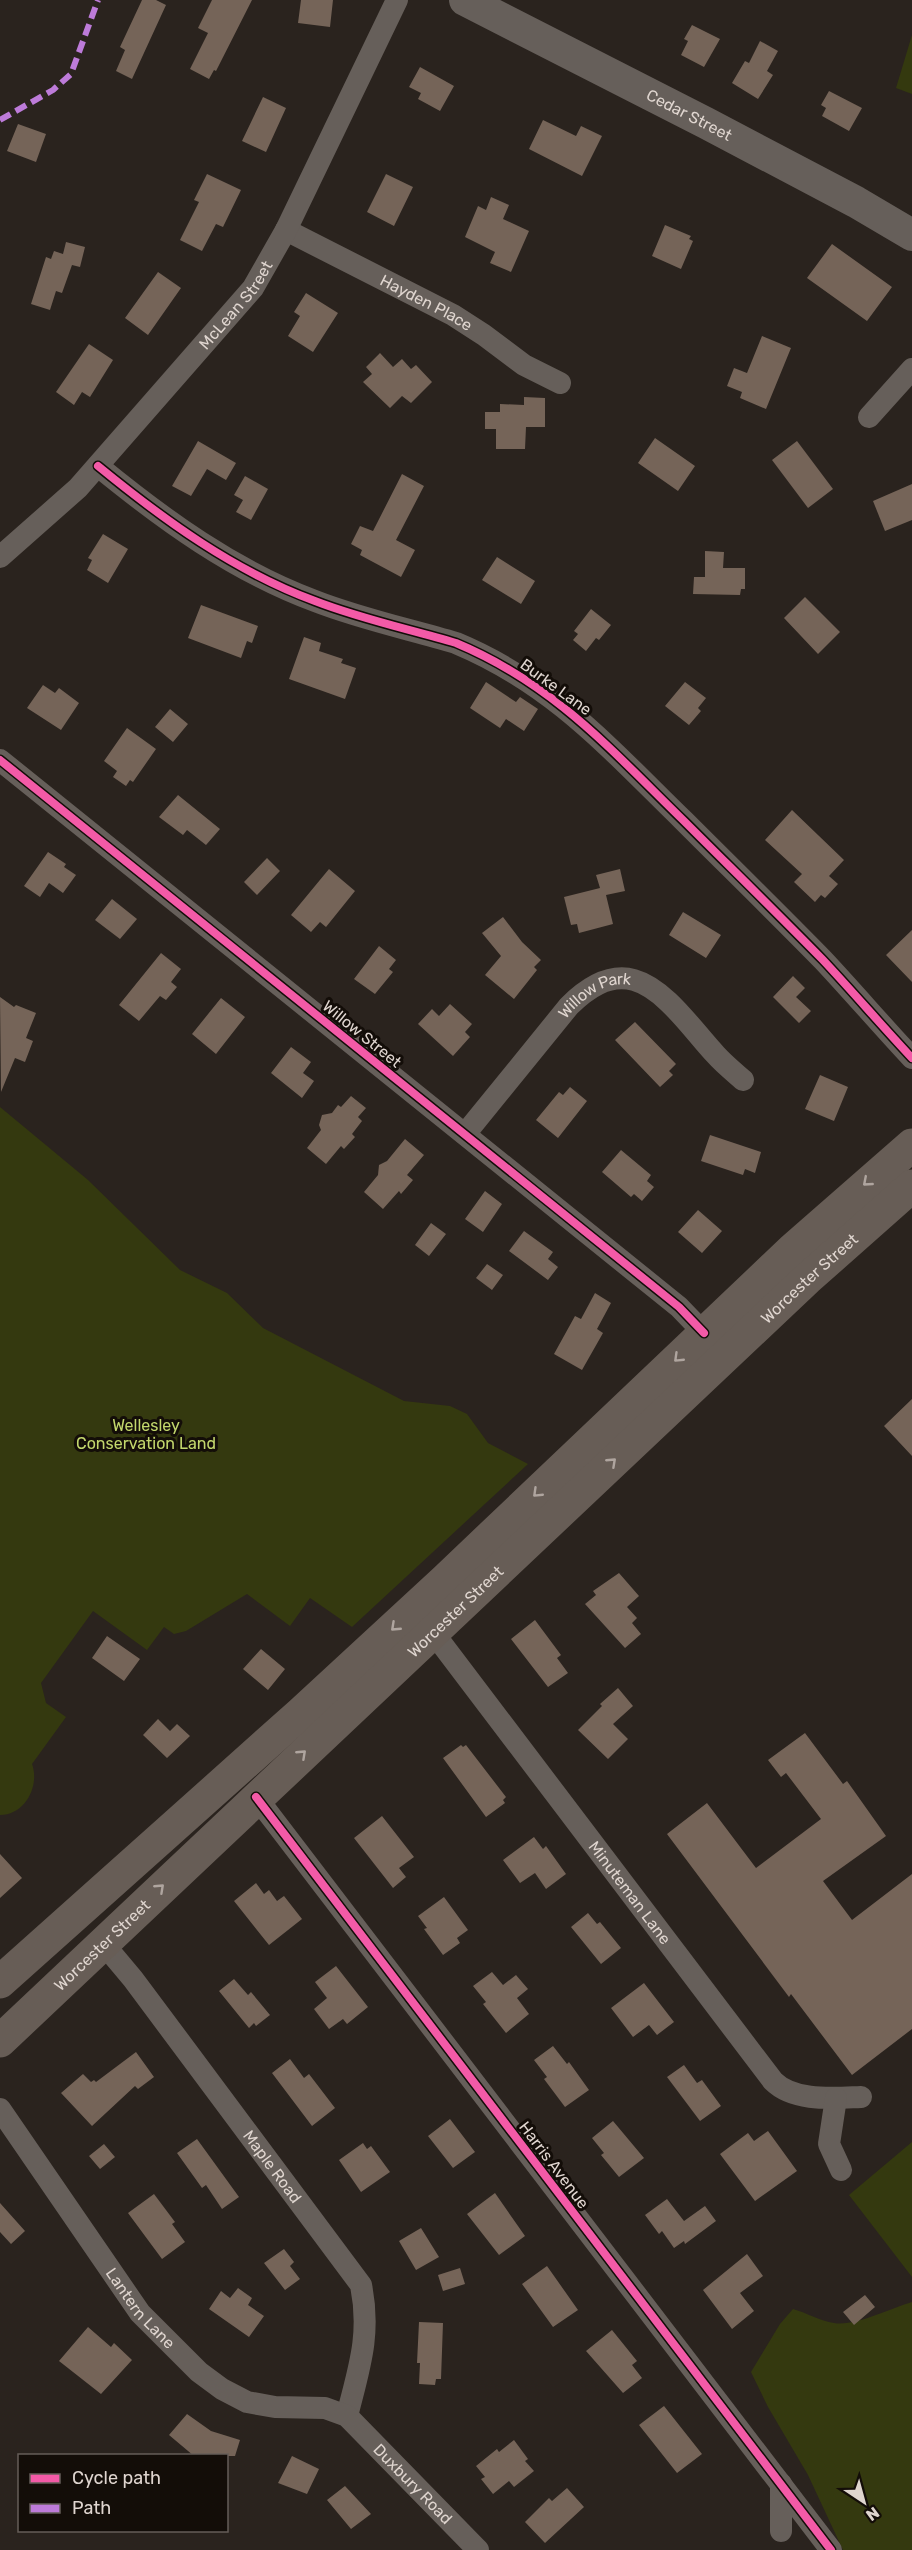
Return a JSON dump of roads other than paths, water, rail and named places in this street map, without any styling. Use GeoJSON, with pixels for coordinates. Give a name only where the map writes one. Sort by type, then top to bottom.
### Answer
{"type":"FeatureCollection","features":[{"type":"Feature","properties":{"kind":"highway","name":"Worcester Street"},"geometry":{"type":"LineString","coordinates":[[0,1982],[409,1614],[820,1225],[912,1145]]}},
{"type":"Feature","properties":{"kind":"highway","name":"Worcester Street"},"geometry":{"type":"LineString","coordinates":[[0,2041],[102,1942],[807,1279],[912,1186]]}},
{"type":"Feature","properties":{"kind":"main road","name":"Cedar Street"},"geometry":{"type":"LineString","coordinates":[[465,0],[736,139],[912,235]]}},
{"type":"Feature","properties":{"kind":"street","name":"McLean Street"},"geometry":{"type":"LineString","coordinates":[[0,557],[63,503],[98,466],[241,303],[262,274],[286,230],[397,0]]}},
{"type":"Feature","properties":{"kind":"street","name":"Hayden Place"},"geometry":{"type":"LineString","coordinates":[[286,230],[445,310],[470,324],[524,365],[560,383]]}},
{"type":"Feature","properties":{"kind":"street"},"geometry":{"type":"LineString","coordinates":[[869,417],[912,369]]}},
{"type":"Feature","properties":{"kind":"street","name":"Burke Lane"},"geometry":{"type":"LineString","coordinates":[[98,466],[176,527],[255,573],[335,609],[465,647],[513,671],[558,700],[594,732],[767,904],[912,1058]]}},
{"type":"Feature","properties":{"kind":"street","name":"Willow Street"},"geometry":{"type":"LineString","coordinates":[[0,760],[679,1307],[704,1334]]}},
{"type":"Feature","properties":{"kind":"street","name":"Willow Park"},"geometry":{"type":"LineString","coordinates":[[465,1134],[568,1006],[588,989],[609,981],[633,980],[652,990],[682,1016],[716,1056],[743,1080]]}},
{"type":"Feature","properties":{"kind":"street","name":"Minuteman Lane"},"geometry":{"type":"LineString","coordinates":[[432,1631],[773,2081],[787,2091],[801,2095],[836,2098],[861,2097]]}},
{"type":"Feature","properties":{"kind":"street","name":"Harris Avenue"},"geometry":{"type":"LineString","coordinates":[[256,1797],[831,2550]]}},
{"type":"Feature","properties":{"kind":"street","name":"Maple Road"},"geometry":{"type":"LineString","coordinates":[[102,1942],[147,1998],[362,2285],[366,2312],[365,2344],[347,2416]]}},
{"type":"Feature","properties":{"kind":"street"},"geometry":{"type":"LineString","coordinates":[[836,2098],[829,2144],[841,2170]]}},
{"type":"Feature","properties":{"kind":"street","name":"Lantern Lane"},"geometry":{"type":"LineString","coordinates":[[0,2109],[140,2313],[199,2372],[222,2389],[247,2402],[275,2407],[325,2408],[347,2416]]}},
{"type":"Feature","properties":{"kind":"street","name":"Duxbury Road"},"geometry":{"type":"LineString","coordinates":[[347,2416],[478,2550]]}},
{"type":"Feature","properties":{"kind":"street"},"geometry":{"type":"LineString","coordinates":[[781,2484],[781,2531]]}},
{"type":"Feature","properties":{"kind":"park label","name":"Wellesley Conservation Land"},"geometry":{"type":"Point","coordinates":[146,1434]}}]}
